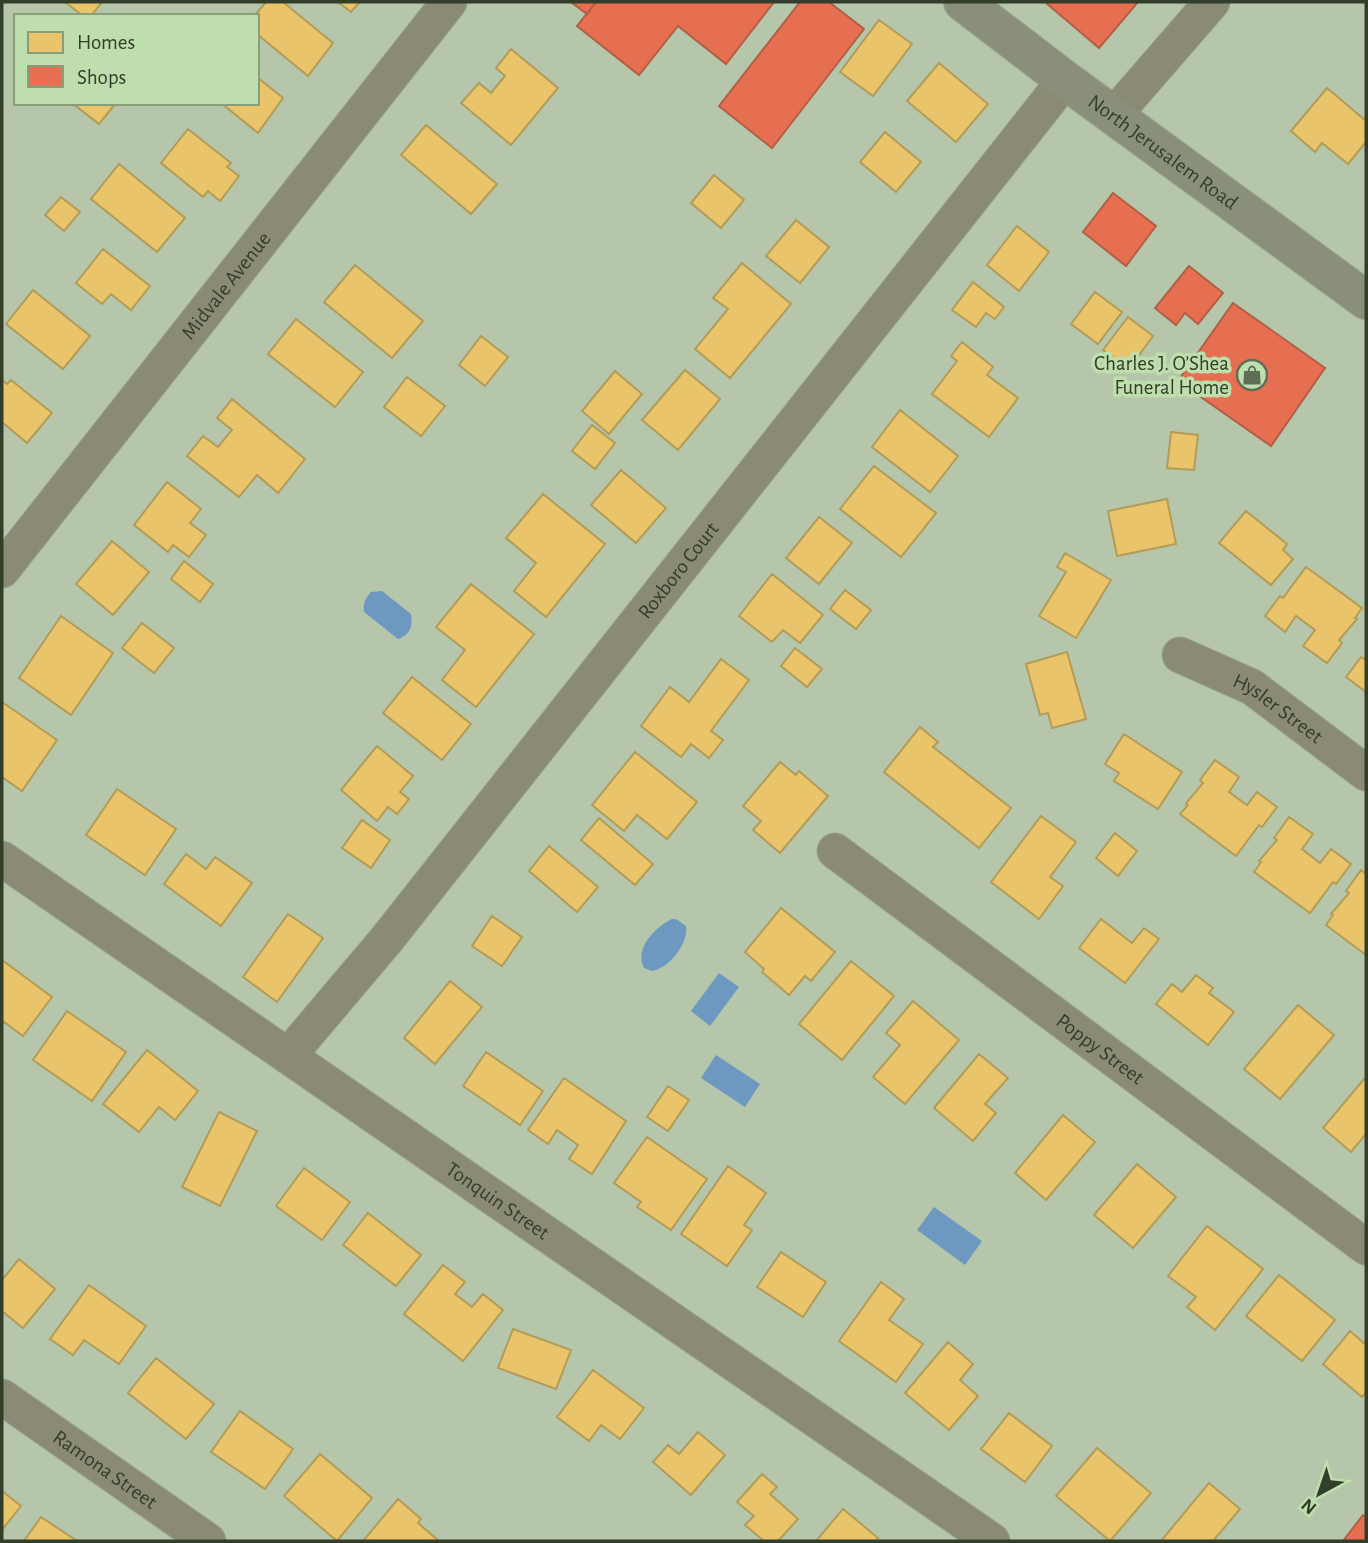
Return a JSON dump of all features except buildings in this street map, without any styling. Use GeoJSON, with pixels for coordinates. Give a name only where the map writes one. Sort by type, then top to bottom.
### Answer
{"type":"FeatureCollection","features":[{"type":"Feature","properties":{"kind":"main road","name":"North Jerusalem Road"},"geometry":{"type":"LineString","coordinates":[[963,2],[1366,300]]}},
{"type":"Feature","properties":{"kind":"street","name":"Midvale Avenue"},"geometry":{"type":"LineString","coordinates":[[2,570],[449,2]]}},
{"type":"Feature","properties":{"kind":"street"},"geometry":{"type":"LineString","coordinates":[[1114,115],[1212,2]]}},
{"type":"Feature","properties":{"kind":"street","name":"Roxboro Court"},"geometry":{"type":"LineString","coordinates":[[288,1056],[387,939],[1065,80]]}},
{"type":"Feature","properties":{"kind":"street","name":"Hysler Street"},"geometry":{"type":"LineString","coordinates":[[1180,655],[1252,687],[1366,774]]}},
{"type":"Feature","properties":{"kind":"street","name":"Poppy Street"},"geometry":{"type":"LineString","coordinates":[[835,851],[1366,1247]]}},
{"type":"Feature","properties":{"kind":"street","name":"Tonquin Street"},"geometry":{"type":"LineString","coordinates":[[2,859],[992,1541]]}},
{"type":"Feature","properties":{"kind":"street","name":"Ramona Street"},"geometry":{"type":"LineString","coordinates":[[2,1397],[208,1541]]}},
{"type":"Feature","properties":{"kind":"water"},"geometry":{"type":"Polygon","coordinates":[[[382,591],[411,614],[410,630],[398,639],[364,612],[365,601],[371,592],[382,591]]]}},
{"type":"Feature","properties":{"kind":"water"},"geometry":{"type":"Polygon","coordinates":[[[672,919],[686,926],[681,947],[665,966],[652,971],[644,968],[642,953],[648,939],[659,927],[672,919]]]}},
{"type":"Feature","properties":{"kind":"water"},"geometry":{"type":"Polygon","coordinates":[[[719,973],[739,987],[710,1026],[691,1011],[719,973]]]}},
{"type":"Feature","properties":{"kind":"water"},"geometry":{"type":"Polygon","coordinates":[[[716,1055],[760,1084],[745,1107],[701,1078],[716,1055]]]}},
{"type":"Feature","properties":{"kind":"water"},"geometry":{"type":"Polygon","coordinates":[[[934,1207],[982,1241],[965,1265],[917,1230],[934,1207]]]}},
{"type":"Feature","properties":{"kind":"place","name":"Charles J. O’Shea Funeral Home"},"geometry":{"type":"Point","coordinates":[1252,375]}}]}
